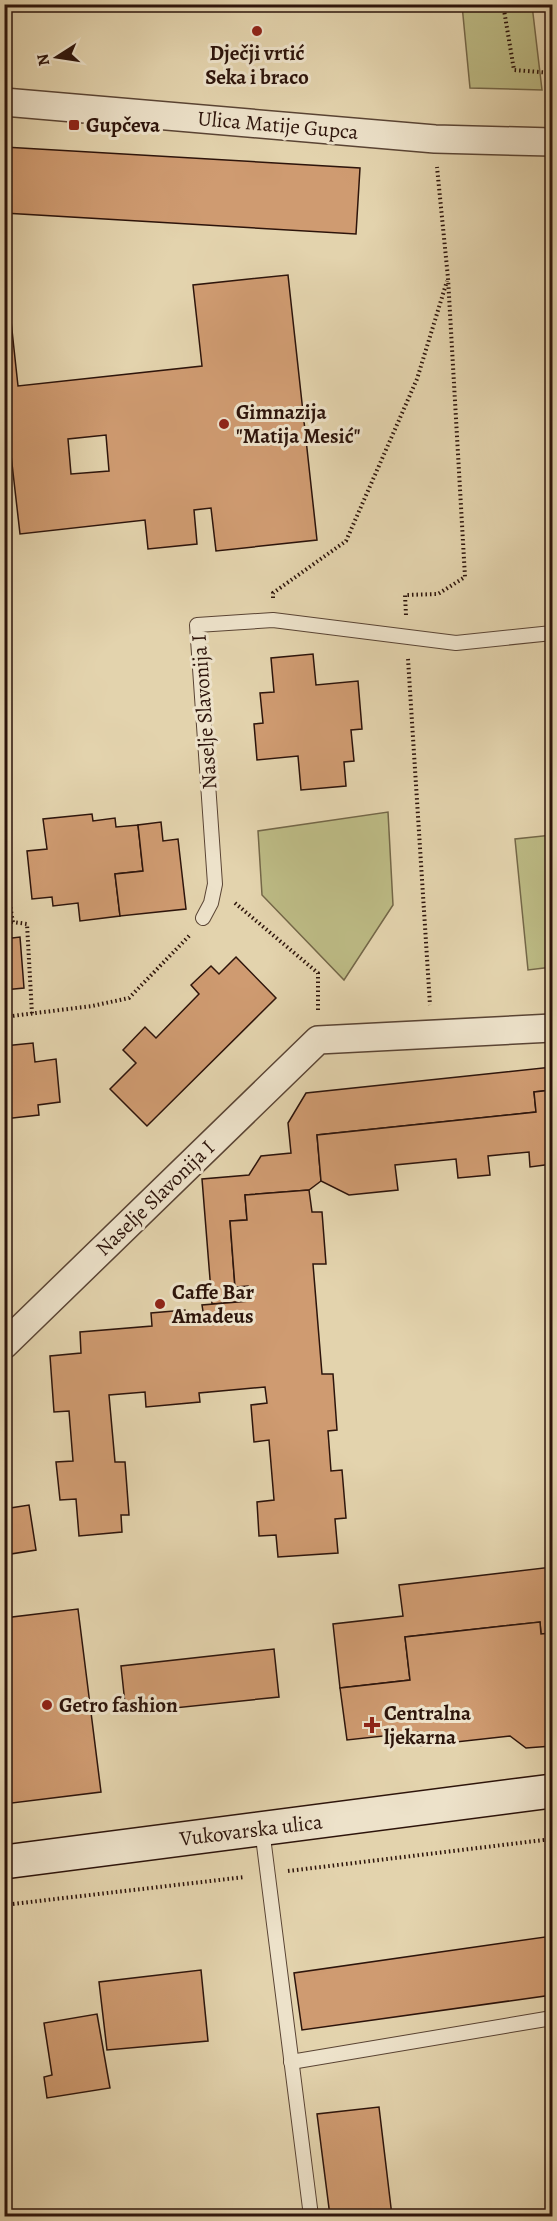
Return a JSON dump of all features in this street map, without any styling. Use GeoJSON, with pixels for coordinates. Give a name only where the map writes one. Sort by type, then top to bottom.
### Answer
{"type":"FeatureCollection","features":[{"type":"Feature","properties":{"kind":"main road","name":"Vukovarska ulica"},"geometry":{"type":"LineString","coordinates":[[4,1862],[552,1791]]}},
{"type":"Feature","properties":{"kind":"main road","name":"Vukovarska ulica"},"geometry":{"type":"LineString","coordinates":[[498,1799],[552,1799]]}},
{"type":"Feature","properties":{"kind":"street","name":"Ulica Matije Gupca"},"geometry":{"type":"LineString","coordinates":[[4,102],[435,139],[552,142]]}},
{"type":"Feature","properties":{"kind":"street"},"geometry":{"type":"LineString","coordinates":[[318,1040],[552,1028]]}},
{"type":"Feature","properties":{"kind":"street","name":"Naselje Slavonija I"},"geometry":{"type":"LineString","coordinates":[[4,1345],[318,1040]]}},
{"type":"Feature","properties":{"kind":"lane","name":"Naselje Slavonija I"},"geometry":{"type":"LineString","coordinates":[[203,918],[211,903],[215,884],[197,625],[273,620],[365,629],[407,638],[456,643],[552,633]]}},
{"type":"Feature","properties":{"kind":"lane"},"geometry":{"type":"LineString","coordinates":[[262,1829],[311,2217]]}},
{"type":"Feature","properties":{"kind":"lane"},"geometry":{"type":"LineString","coordinates":[[291,2062],[552,2018]]}},
{"type":"Feature","properties":{"kind":"path"},"geometry":{"type":"LineString","coordinates":[[503,4],[514,70],[552,73]]}},
{"type":"Feature","properties":{"kind":"path"},"geometry":{"type":"LineString","coordinates":[[432,1035],[405,595],[438,594],[465,577],[448,278],[435,139]]}},
{"type":"Feature","properties":{"kind":"path"},"geometry":{"type":"LineString","coordinates":[[273,620],[273,593],[346,541],[417,379],[448,278]]}},
{"type":"Feature","properties":{"kind":"path"},"geometry":{"type":"LineString","coordinates":[[4,872],[13,922],[27,924],[32,1014]]}},
{"type":"Feature","properties":{"kind":"path"},"geometry":{"type":"LineString","coordinates":[[215,884],[318,974],[318,1040]]}},
{"type":"Feature","properties":{"kind":"path"},"geometry":{"type":"LineString","coordinates":[[4,1017],[114,1003],[129,998],[194,932],[203,918]]}},
{"type":"Feature","properties":{"kind":"path"},"geometry":{"type":"LineString","coordinates":[[286,1872],[552,1839]]}},
{"type":"Feature","properties":{"kind":"path"},"geometry":{"type":"LineString","coordinates":[[4,1905],[252,1876]]}},
{"type":"Feature","properties":{"kind":"shaded area"},"geometry":{"type":"Polygon","coordinates":[[[462,5],[532,5],[542,90],[470,88],[462,5]]]}},
{"type":"Feature","properties":{"kind":"shaded area"},"geometry":{"type":"Polygon","coordinates":[[[388,812],[393,905],[344,980],[262,895],[258,831],[388,812]]]}},
{"type":"Feature","properties":{"kind":"shaded area"},"geometry":{"type":"Polygon","coordinates":[[[552,835],[552,967],[528,970],[515,839],[552,835]]]}},
{"type":"Feature","properties":{"kind":"building"},"geometry":{"type":"Polygon","coordinates":[[[4,147],[360,168],[356,234],[4,213],[4,147]]]}},
{"type":"Feature","properties":{"kind":"building"},"geometry":{"type":"Polygon","coordinates":[[[288,275],[317,540],[216,551],[211,508],[194,510],[197,544],[148,549],[145,520],[20,534],[11,455],[4,456],[4,322],[11,321],[18,386],[202,366],[193,285],[288,275]],[[106,435],[68,439],[71,474],[109,471],[106,435]]]}},
{"type":"Feature","properties":{"kind":"building"},"geometry":{"type":"Polygon","coordinates":[[[313,654],[316,685],[358,681],[362,729],[351,730],[354,761],[344,762],[346,786],[301,790],[298,756],[257,760],[254,724],[263,723],[260,693],[274,692],[271,658],[313,654]]]}},
{"type":"Feature","properties":{"kind":"building"},"geometry":{"type":"Polygon","coordinates":[[[92,814],[93,821],[115,818],[116,827],[138,825],[143,871],[115,874],[120,916],[80,921],[78,903],[53,906],[52,897],[32,899],[27,851],[47,849],[43,819],[92,814]]]}},
{"type":"Feature","properties":{"kind":"building"},"geometry":{"type":"Polygon","coordinates":[[[161,822],[163,841],[178,839],[186,909],[120,916],[115,874],[143,871],[138,825],[161,822]]]}},
{"type":"Feature","properties":{"kind":"building"},"geometry":{"type":"Polygon","coordinates":[[[20,937],[24,988],[4,990],[4,939],[20,937]]]}},
{"type":"Feature","properties":{"kind":"building"},"geometry":{"type":"Polygon","coordinates":[[[236,957],[276,998],[147,1126],[110,1089],[136,1063],[123,1050],[145,1027],[156,1038],[199,994],[191,985],[211,966],[219,974],[236,957]]]}},
{"type":"Feature","properties":{"kind":"building"},"geometry":{"type":"Polygon","coordinates":[[[33,1043],[35,1062],[56,1059],[60,1102],[38,1105],[39,1115],[4,1119],[4,1046],[33,1043]]]}},
{"type":"Feature","properties":{"kind":"building"},"geometry":{"type":"Polygon","coordinates":[[[552,1067],[552,1090],[534,1092],[536,1112],[317,1135],[321,1181],[309,1190],[245,1195],[247,1220],[230,1221],[235,1287],[248,1286],[249,1301],[212,1304],[202,1179],[249,1175],[261,1156],[291,1153],[288,1123],[306,1093],[552,1067]]]}},
{"type":"Feature","properties":{"kind":"building"},"geometry":{"type":"Polygon","coordinates":[[[552,1090],[552,1164],[530,1167],[529,1152],[488,1156],[490,1175],[458,1178],[456,1159],[395,1165],[398,1190],[349,1195],[321,1181],[317,1135],[536,1112],[534,1092],[552,1090]]]}},
{"type":"Feature","properties":{"kind":"building"},"geometry":{"type":"Polygon","coordinates":[[[309,1190],[312,1212],[322,1212],[326,1264],[313,1264],[322,1374],[333,1374],[337,1430],[328,1431],[331,1471],[342,1470],[346,1518],[335,1519],[338,1553],[278,1557],[276,1535],[259,1536],[257,1502],[274,1500],[269,1440],[254,1442],[251,1405],[267,1403],[265,1387],[199,1393],[200,1402],[146,1407],[145,1392],[109,1395],[115,1462],[125,1462],[129,1515],[121,1515],[122,1532],[79,1536],[76,1499],[60,1500],[56,1462],[73,1461],[69,1411],[54,1412],[50,1356],[81,1353],[80,1332],[152,1326],[151,1313],[185,1310],[186,1320],[204,1318],[202,1305],[249,1301],[248,1286],[235,1287],[230,1221],[247,1220],[245,1195],[309,1190]]]}},
{"type":"Feature","properties":{"kind":"building"},"geometry":{"type":"Polygon","coordinates":[[[29,1505],[36,1550],[4,1555],[4,1509],[29,1505]]]}},
{"type":"Feature","properties":{"kind":"building"},"geometry":{"type":"Polygon","coordinates":[[[552,1567],[552,1633],[541,1634],[540,1622],[405,1637],[410,1680],[340,1688],[333,1624],[403,1616],[399,1585],[552,1567]]]}},
{"type":"Feature","properties":{"kind":"building","name":"Getro fashion"},"geometry":{"type":"Polygon","coordinates":[[[78,1609],[101,1792],[4,1804],[4,1618],[78,1609]]]}},
{"type":"Feature","properties":{"kind":"building"},"geometry":{"type":"Polygon","coordinates":[[[540,1622],[541,1634],[552,1633],[552,1746],[526,1748],[510,1736],[420,1746],[419,1732],[347,1740],[340,1688],[410,1680],[405,1637],[540,1622]]]}},
{"type":"Feature","properties":{"kind":"building"},"geometry":{"type":"Polygon","coordinates":[[[274,1649],[279,1697],[126,1713],[121,1666],[274,1649]]]}},
{"type":"Feature","properties":{"kind":"building"},"geometry":{"type":"Polygon","coordinates":[[[552,1936],[552,1995],[302,2030],[294,1973],[552,1936]]]}},
{"type":"Feature","properties":{"kind":"building"},"geometry":{"type":"Polygon","coordinates":[[[201,1970],[208,2041],[107,2050],[99,1982],[201,1970]]]}},
{"type":"Feature","properties":{"kind":"building"},"geometry":{"type":"Polygon","coordinates":[[[97,2014],[110,2088],[47,2098],[44,2077],[52,2075],[44,2023],[97,2014]]]}},
{"type":"Feature","properties":{"kind":"building"},"geometry":{"type":"Polygon","coordinates":[[[379,2107],[392,2216],[330,2216],[317,2114],[379,2107]]]}},
{"type":"Feature","properties":{"kind":"place","name":"Dječji vrtić Seka i braco"},"geometry":{"type":"Point","coordinates":[257,31]}},
{"type":"Feature","properties":{"kind":"place","name":"Gupčeva"},"geometry":{"type":"Point","coordinates":[74,125]}},
{"type":"Feature","properties":{"kind":"place","name":"Gimnazija \"Matija Mesić\""},"geometry":{"type":"Point","coordinates":[224,424]}},
{"type":"Feature","properties":{"kind":"place","name":"Caffe Bar Amadeus"},"geometry":{"type":"Point","coordinates":[160,1304]}},
{"type":"Feature","properties":{"kind":"place","name":"Getro fashion"},"geometry":{"type":"Point","coordinates":[47,1705]}},
{"type":"Feature","properties":{"kind":"place","name":"Centralna ljekarna"},"geometry":{"type":"Point","coordinates":[372,1725]}}]}
